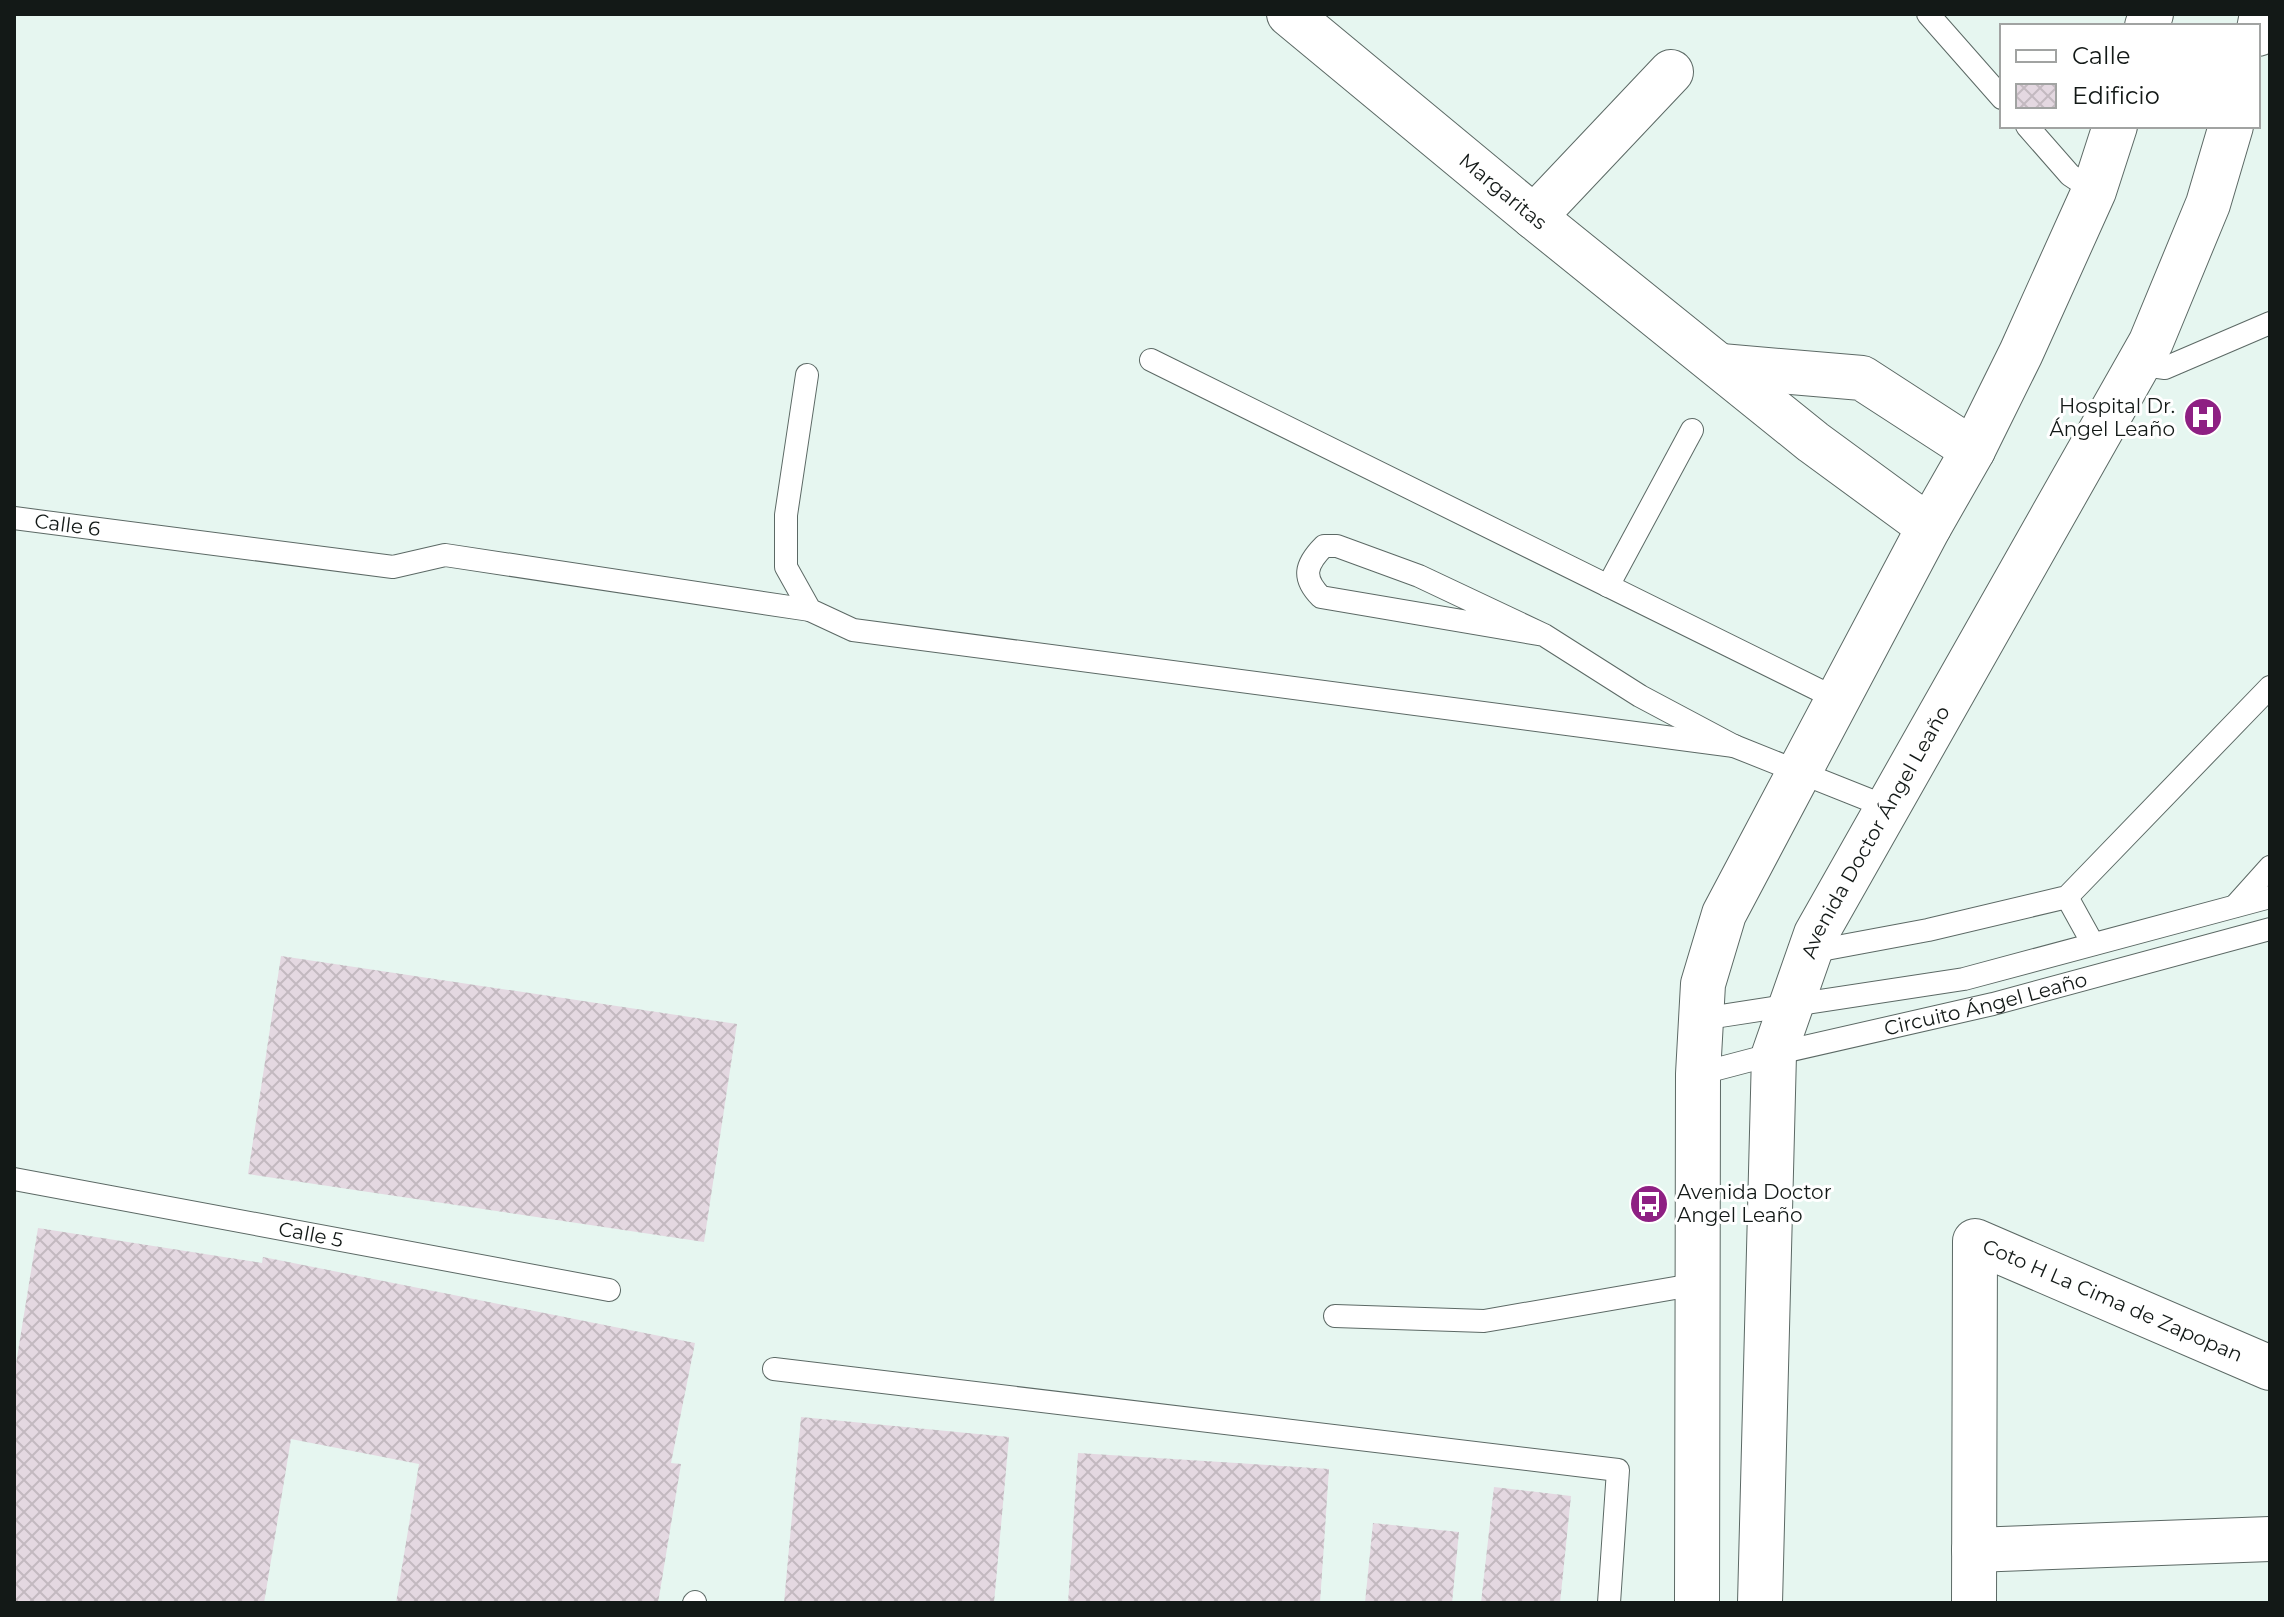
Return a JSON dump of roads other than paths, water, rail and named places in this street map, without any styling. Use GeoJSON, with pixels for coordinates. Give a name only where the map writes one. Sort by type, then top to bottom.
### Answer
{"type":"FeatureCollection","features":[{"type":"Feature","properties":{"kind":"street","name":"Margaritas"},"geometry":{"type":"LineString","coordinates":[[1306,19],[1534,217],[1813,442],[1929,527]]}},
{"type":"Feature","properties":{"kind":"street"},"geometry":{"type":"LineString","coordinates":[[1534,217],[1671,72]]}},
{"type":"Feature","properties":{"kind":"street"},"geometry":{"type":"LineString","coordinates":[[1697,1603],[1698,1074],[1703,984],[1724,914],[1973,450],[2021,353],[2094,191],[2114,128]]}},
{"type":"Feature","properties":{"kind":"street","name":"Avenida Doctor Ángel Leaño"},"geometry":{"type":"LineString","coordinates":[[1760,1603],[1774,1054],[1816,934],[2151,342],[2208,204],[2230,128]]}},
{"type":"Feature","properties":{"kind":"street"},"geometry":{"type":"LineString","coordinates":[[1721,366],[1862,378],[1973,450]]}},
{"type":"Feature","properties":{"kind":"street","name":"Coto H La Cima de Zapopan"},"geometry":{"type":"LineString","coordinates":[[1974,1603],[1975,1241],[2270,1368]]}},
{"type":"Feature","properties":{"kind":"street"},"geometry":{"type":"LineString","coordinates":[[1974,1550],[2270,1539]]}},
{"type":"Feature","properties":{"kind":"lane"},"geometry":{"type":"LineString","coordinates":[[1928,14],[2000,96]]}},
{"type":"Feature","properties":{"kind":"lane"},"geometry":{"type":"LineString","coordinates":[[2029,128],[2070,175],[2094,191]]}},
{"type":"Feature","properties":{"kind":"lane"},"geometry":{"type":"LineString","coordinates":[[2137,364],[2165,368],[2270,323]]}},
{"type":"Feature","properties":{"kind":"lane"},"geometry":{"type":"LineString","coordinates":[[1151,360],[1837,699]]}},
{"type":"Feature","properties":{"kind":"lane"},"geometry":{"type":"LineString","coordinates":[[807,375],[786,515],[786,567],[810,610]]}},
{"type":"Feature","properties":{"kind":"lane"},"geometry":{"type":"LineString","coordinates":[[1608,586],[1692,430]]}},
{"type":"Feature","properties":{"kind":"lane","name":"Calle 6"},"geometry":{"type":"LineString","coordinates":[[14,518],[393,567],[445,555],[810,610],[853,630],[1734,746]]}},
{"type":"Feature","properties":{"kind":"lane"},"geometry":{"type":"LineString","coordinates":[[1544,635],[1321,597],[1307,578],[1309,566],[1324,546],[1337,546],[1419,576],[1544,635],[1640,696],[1734,746],[1887,807]]}},
{"type":"Feature","properties":{"kind":"lane"},"geometry":{"type":"LineString","coordinates":[[1810,952],[1928,930],[2067,897],[2270,687]]}},
{"type":"Feature","properties":{"kind":"lane"},"geometry":{"type":"LineString","coordinates":[[1632,733],[1640,696]]}},
{"type":"Feature","properties":{"kind":"lane"},"geometry":{"type":"LineString","coordinates":[[2234,906],[2270,867]]}},
{"type":"Feature","properties":{"kind":"lane"},"geometry":{"type":"LineString","coordinates":[[2067,897],[2093,944]]}},
{"type":"Feature","properties":{"kind":"lane"},"geometry":{"type":"LineString","coordinates":[[1701,1019],[1964,979],[2270,897]]}},
{"type":"Feature","properties":{"kind":"lane","name":"Circuito Ángel Leaño"},"geometry":{"type":"LineString","coordinates":[[1698,1074],[1993,1004],[2270,929]]}},
{"type":"Feature","properties":{"kind":"lane","name":"Calle 5"},"geometry":{"type":"LineString","coordinates":[[14,1179],[609,1290]]}},
{"type":"Feature","properties":{"kind":"lane"},"geometry":{"type":"LineString","coordinates":[[1335,1316],[1484,1321],[1698,1284]]}},
{"type":"Feature","properties":{"kind":"lane"},"geometry":{"type":"LineString","coordinates":[[774,1369],[1618,1470],[1609,1603]]}},
{"type":"Feature","properties":{"kind":"place","name":"Hospital Dr. Ángel Leaño"},"geometry":{"type":"Point","coordinates":[2203,417]}},
{"type":"Feature","properties":{"kind":"place","name":"Avenida Doctor Angel Leaño"},"geometry":{"type":"Point","coordinates":[1649,1204]}}]}
